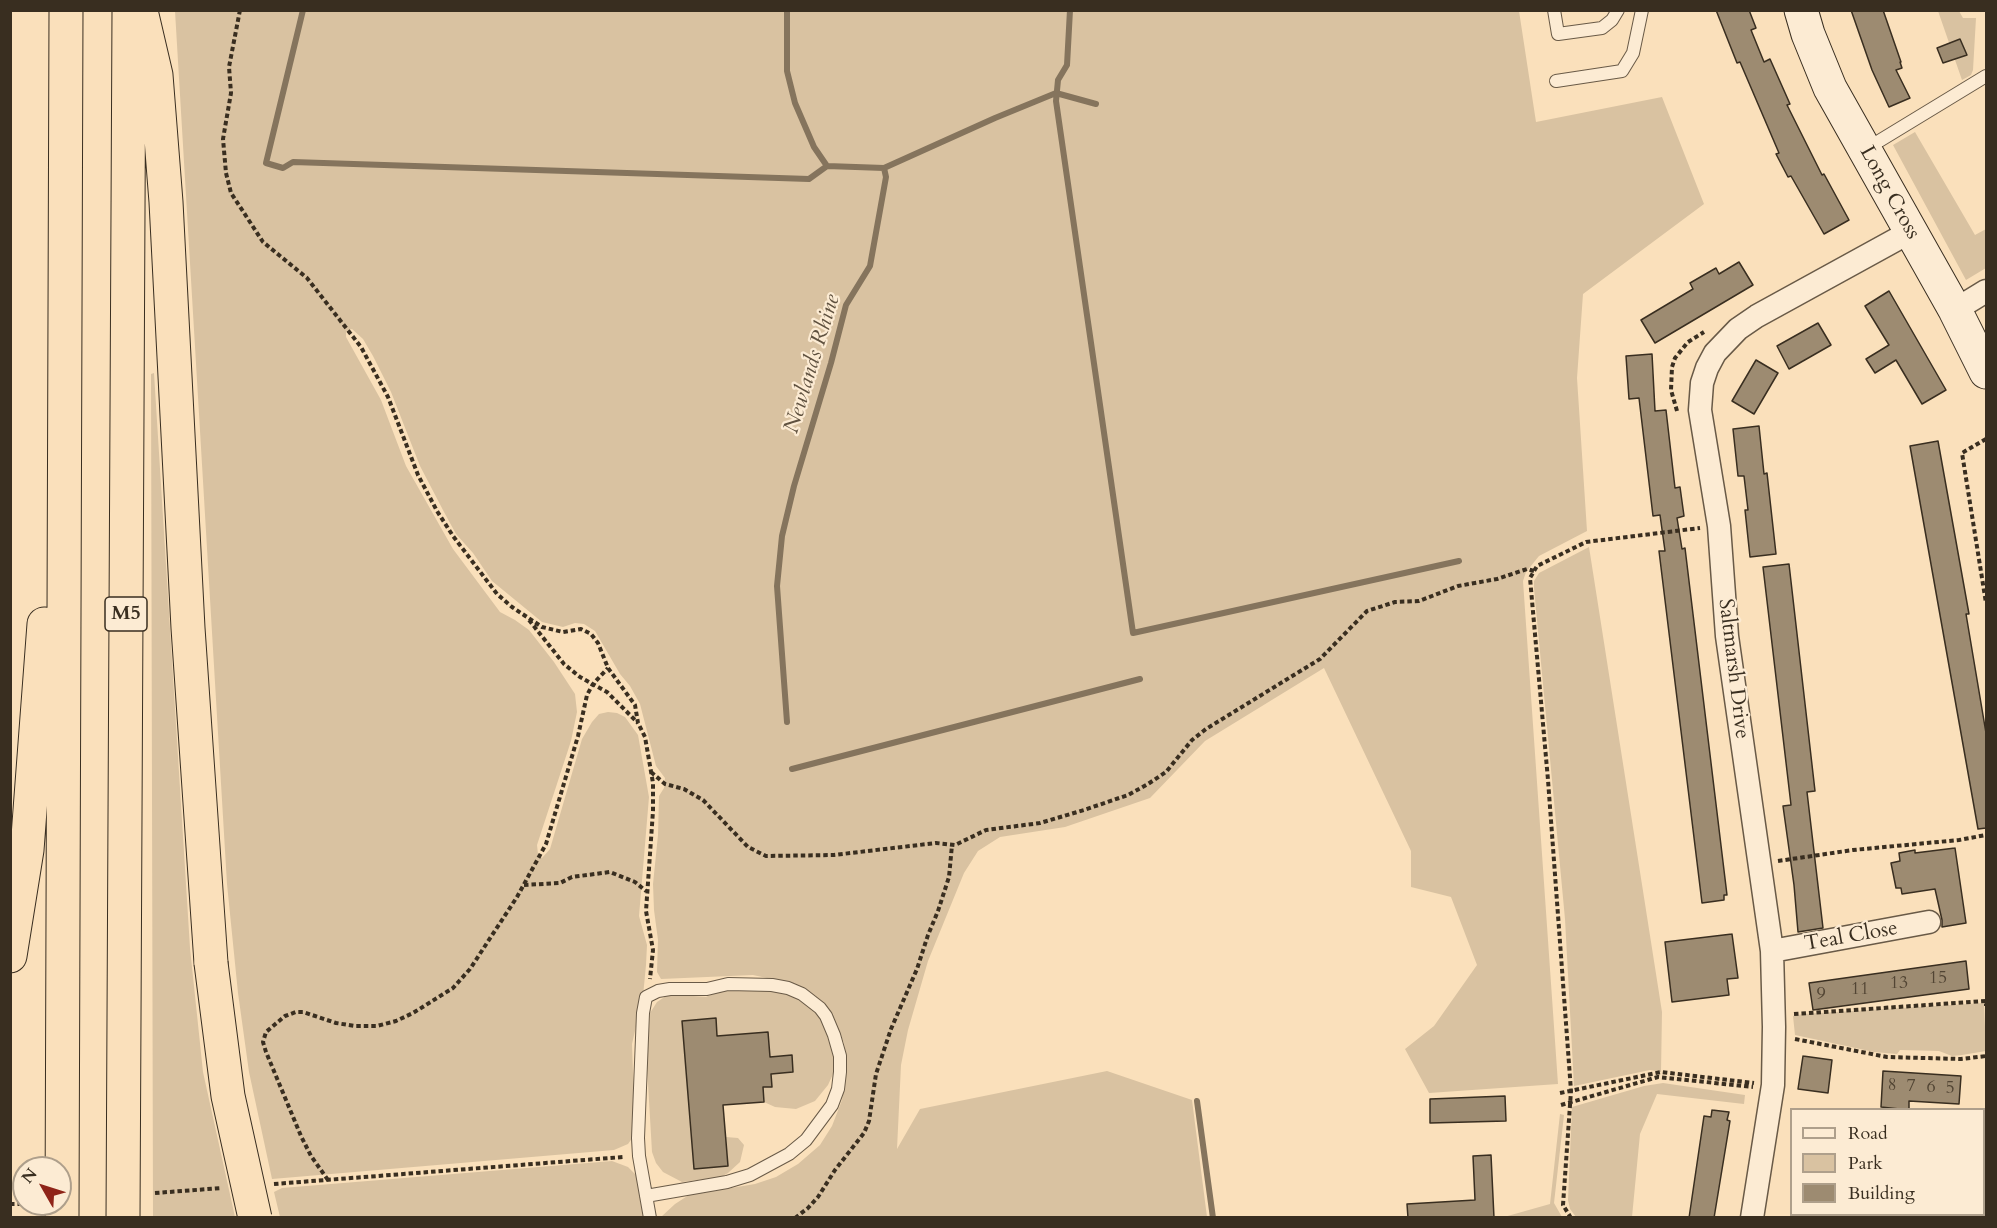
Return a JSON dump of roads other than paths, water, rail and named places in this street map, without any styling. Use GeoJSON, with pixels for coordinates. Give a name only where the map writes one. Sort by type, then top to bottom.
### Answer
{"type":"FeatureCollection","features":[{"type":"Feature","properties":{"kind":"highway"},"geometry":{"type":"LineString","coordinates":[[62,1218],[66,10]]}},
{"type":"Feature","properties":{"kind":"highway","name":"M5"},"geometry":{"type":"LineString","coordinates":[[123,1218],[129,10]]}},
{"type":"Feature","properties":{"kind":"highway"},"geometry":{"type":"LineString","coordinates":[[140,10],[156,75],[166,202],[188,628],[210,963],[228,1096],[255,1218]]}},
{"type":"Feature","properties":{"kind":"highway"},"geometry":{"type":"LineString","coordinates":[[10,956],[27,850],[64,354]]}},
{"type":"Feature","properties":{"kind":"street","name":"Long Cross"},"geometry":{"type":"LineString","coordinates":[[1801,10],[1808,34],[1830,88],[1955,310],[1986,372]]}},
{"type":"Feature","properties":{"kind":"street","name":"Saltmarsh Drive"},"geometry":{"type":"LineString","coordinates":[[1752,1218],[1772,1087],[1774,1038],[1772,951],[1727,636],[1719,526],[1700,410],[1700,396],[1707,368],[1715,353],[1738,329],[1757,316],[1910,232]]}},
{"type":"Feature","properties":{"kind":"street"},"geometry":{"type":"LineString","coordinates":[[1955,310],[1986,291]]}},
{"type":"Feature","properties":{"kind":"street","name":"Teal Close"},"geometry":{"type":"LineString","coordinates":[[1772,951],[1929,922]]}},
{"type":"Feature","properties":{"kind":"lane"},"geometry":{"type":"LineString","coordinates":[[1554,10],[1558,34],[1602,28],[1612,20],[1618,10]]}},
{"type":"Feature","properties":{"kind":"lane"},"geometry":{"type":"LineString","coordinates":[[1556,81],[1622,71],[1633,53],[1642,10]]}},
{"type":"Feature","properties":{"kind":"lane"},"geometry":{"type":"LineString","coordinates":[[1865,149],[1986,76]]}},
{"type":"Feature","properties":{"kind":"lane"},"geometry":{"type":"LineString","coordinates":[[646,1196],[726,1182],[750,1175],[789,1154],[817,1128],[832,1106],[838,1089],[840,1056],[826,1016],[810,999],[788,988],[772,985],[728,984],[706,989],[658,991],[646,997],[643,1013],[639,1156],[646,1196],[650,1218]]}},
{"type":"Feature","properties":{"kind":"waterway"},"geometry":{"type":"LineString","coordinates":[[303,10],[266,163],[283,168],[293,162],[809,179],[827,166]]}},
{"type":"Feature","properties":{"kind":"waterway","name":"Newlands Rhine"},"geometry":{"type":"LineString","coordinates":[[787,10],[787,71],[795,103],[814,147],[827,166],[884,168],[886,177],[870,266],[846,305],[782,536],[777,586],[787,722]]}},
{"type":"Feature","properties":{"kind":"waterway"},"geometry":{"type":"LineString","coordinates":[[1070,10],[1067,65],[1058,80],[1056,101],[1133,633],[1459,561]]}},
{"type":"Feature","properties":{"kind":"waterway"},"geometry":{"type":"LineString","coordinates":[[884,168],[1056,93],[1096,104]]}},
{"type":"Feature","properties":{"kind":"waterway"},"geometry":{"type":"LineString","coordinates":[[792,769],[1140,679]]}},
{"type":"Feature","properties":{"kind":"waterway"},"geometry":{"type":"LineString","coordinates":[[1197,1101],[1213,1218]]}}]}
